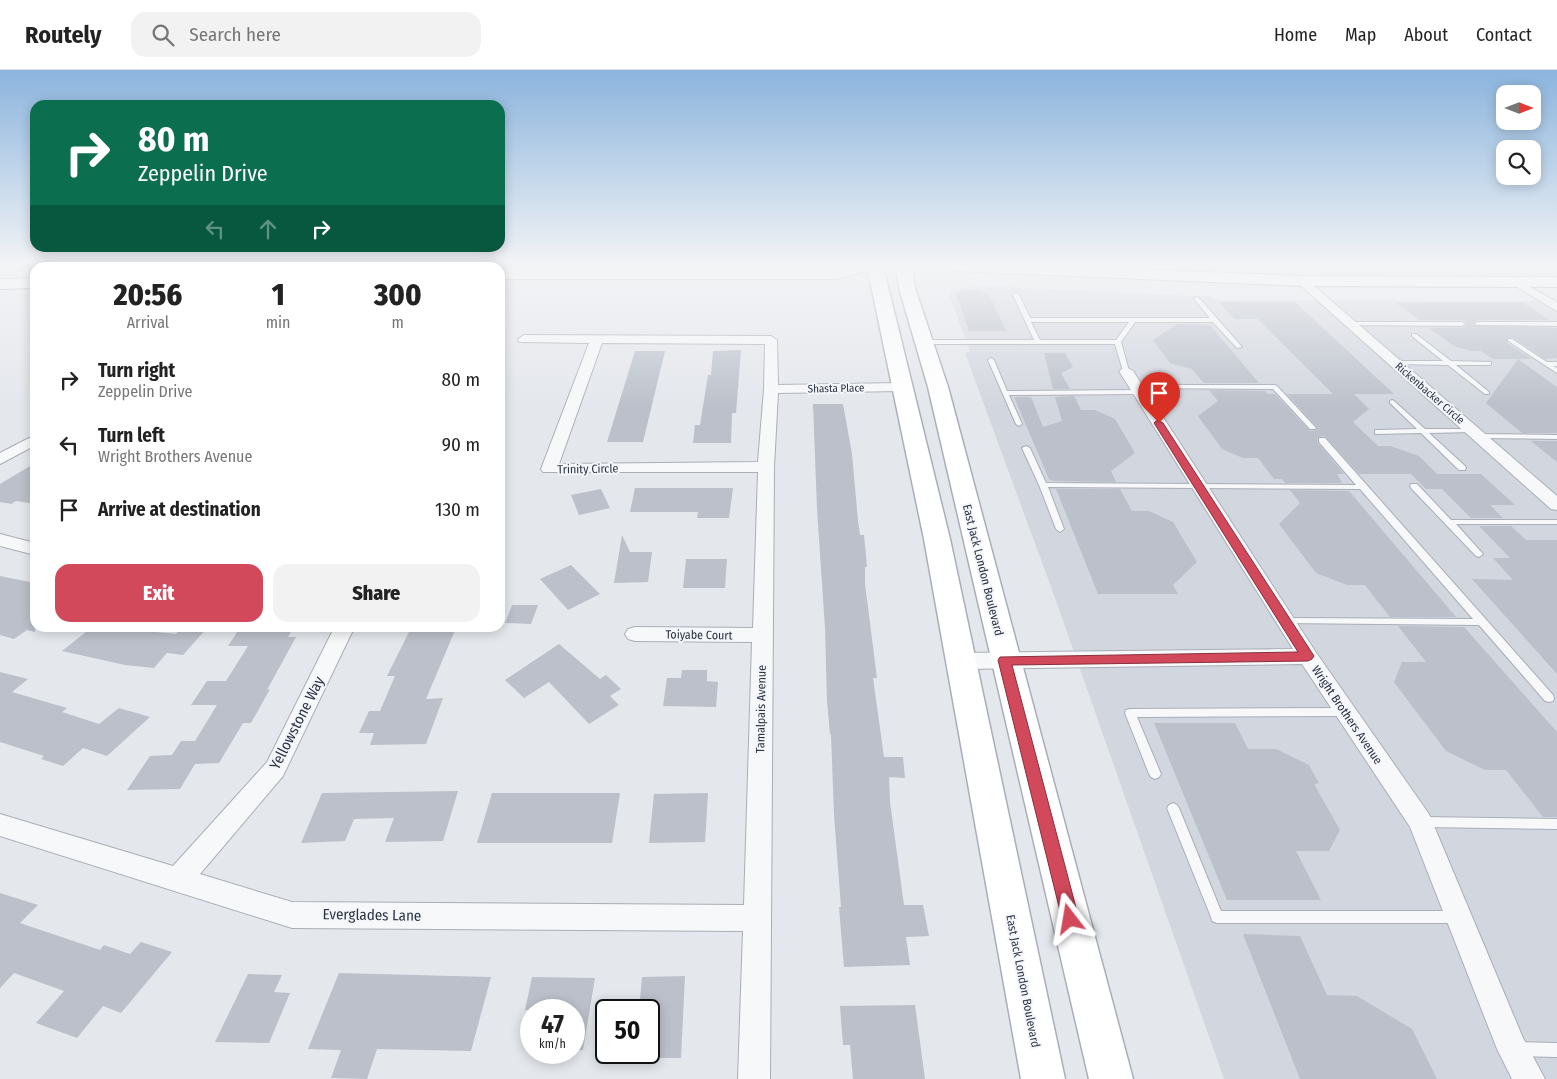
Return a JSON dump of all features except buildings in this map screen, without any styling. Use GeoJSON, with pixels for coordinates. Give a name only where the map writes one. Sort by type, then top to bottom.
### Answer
{"type":"FeatureCollection","features":[{"type":"Feature","properties":{"kind":"main road","name":"East Jack London Boulevard"},"geometry":{"type":"LineString","coordinates":[[885,313],[937,539],[1043,1079]]}},
{"type":"Feature","properties":{"kind":"main road","name":"East Jack London Boulevard"},"geometry":{"type":"LineString","coordinates":[[915,313],[938,387],[1004,660],[1111,1079]]}},
{"type":"Feature","properties":{"kind":"street","name":"Rickenbacker Circle"},"geometry":{"type":"LineString","coordinates":[[1338,313],[1557,505]]}},
{"type":"Feature","properties":{"kind":"street"},"geometry":{"type":"LineString","coordinates":[[524,339],[598,340]]}},
{"type":"Feature","properties":{"kind":"street","name":"Tamalpais Avenue"},"geometry":{"type":"LineString","coordinates":[[598,340],[771,340],[762,635],[754,1079]]}},
{"type":"Feature","properties":{"kind":"street","name":"Trinity Circle"},"geometry":{"type":"LineString","coordinates":[[598,340],[549,469],[766,467]]}},
{"type":"Feature","properties":{"kind":"street","name":"Wright Brothers Avenue"},"geometry":{"type":"LineString","coordinates":[[1133,383],[1285,621],[1420,822],[1512,1049],[1529,1079]]}},
{"type":"Feature","properties":{"kind":"street","name":"Shasta Place"},"geometry":{"type":"LineString","coordinates":[[771,389],[901,387]]}},
{"type":"Feature","properties":{"kind":"street"},"geometry":{"type":"LineString","coordinates":[[0,459],[29,443]]}},
{"type":"Feature","properties":{"kind":"street"},"geometry":{"type":"LineString","coordinates":[[0,540],[30,548]]}},
{"type":"Feature","properties":{"kind":"street","name":"Yellowstone Way"},"geometry":{"type":"LineString","coordinates":[[179,879],[275,769],[342,632]]}},
{"type":"Feature","properties":{"kind":"street","name":"Toiyabe Court"},"geometry":{"type":"LineString","coordinates":[[635,634],[762,635]]}},
{"type":"Feature","properties":{"kind":"street"},"geometry":{"type":"LineString","coordinates":[[960,660],[1308,656]]}},
{"type":"Feature","properties":{"kind":"street","name":"Everglades Lane"},"geometry":{"type":"LineString","coordinates":[[0,825],[292,914],[757,918]]}},
{"type":"Feature","properties":{"kind":"lane"},"geometry":{"type":"LineString","coordinates":[[1025,313],[1038,342]]}},
{"type":"Feature","properties":{"kind":"lane"},"geometry":{"type":"LineString","coordinates":[[1209,313],[1239,347]]}},
{"type":"Feature","properties":{"kind":"lane"},"geometry":{"type":"LineString","coordinates":[[1028,320],[1215,320]]}},
{"type":"Feature","properties":{"kind":"lane"},"geometry":{"type":"LineString","coordinates":[[1118,342],[1133,320]]}},
{"type":"Feature","properties":{"kind":"lane"},"geometry":{"type":"LineString","coordinates":[[1350,324],[1462,324]]}},
{"type":"Feature","properties":{"kind":"lane"},"geometry":{"type":"LineString","coordinates":[[1478,324],[1557,324]]}},
{"type":"Feature","properties":{"kind":"lane"},"geometry":{"type":"LineString","coordinates":[[1414,335],[1487,393]]}},
{"type":"Feature","properties":{"kind":"lane"},"geometry":{"type":"LineString","coordinates":[[1510,340],[1557,371]]}},
{"type":"Feature","properties":{"kind":"lane"},"geometry":{"type":"LineString","coordinates":[[924,342],[1118,342]]}},
{"type":"Feature","properties":{"kind":"lane"},"geometry":{"type":"LineString","coordinates":[[1118,342],[1133,383]]}},
{"type":"Feature","properties":{"kind":"lane"},"geometry":{"type":"LineString","coordinates":[[991,360],[1019,424]]}},
{"type":"Feature","properties":{"kind":"lane"},"geometry":{"type":"LineString","coordinates":[[1395,363],[1489,363]]}},
{"type":"Feature","properties":{"kind":"lane"},"geometry":{"type":"LineString","coordinates":[[1546,364],[1557,364]]}},
{"type":"Feature","properties":{"kind":"lane"},"geometry":{"type":"LineString","coordinates":[[1005,393],[1133,383],[1275,387],[1312,428]]}},
{"type":"Feature","properties":{"kind":"lane"},"geometry":{"type":"LineString","coordinates":[[1392,402],[1462,468]]}},
{"type":"Feature","properties":{"kind":"lane"},"geometry":{"type":"LineString","coordinates":[[1378,432],[1423,431],[1557,437]]}},
{"type":"Feature","properties":{"kind":"lane"},"geometry":{"type":"LineString","coordinates":[[1322,440],[1549,698]]}},
{"type":"Feature","properties":{"kind":"lane"},"geometry":{"type":"LineString","coordinates":[[1026,448],[1060,529]]}},
{"type":"Feature","properties":{"kind":"lane"},"geometry":{"type":"LineString","coordinates":[[1043,485],[1362,486]]}},
{"type":"Feature","properties":{"kind":"lane"},"geometry":{"type":"LineString","coordinates":[[1414,486],[1479,554]]}},
{"type":"Feature","properties":{"kind":"lane"},"geometry":{"type":"LineString","coordinates":[[1449,522],[1557,522]]}},
{"type":"Feature","properties":{"kind":"lane"},"geometry":{"type":"LineString","coordinates":[[1285,621],[1481,622]]}},
{"type":"Feature","properties":{"kind":"lane"},"geometry":{"type":"LineString","coordinates":[[1156,774],[1130,713],[1345,712]]}},
{"type":"Feature","properties":{"kind":"lane"},"geometry":{"type":"LineString","coordinates":[[1173,808],[1217,917],[1458,917]]}},
{"type":"Feature","properties":{"kind":"lane"},"geometry":{"type":"LineString","coordinates":[[1420,822],[1557,824]]}},
{"type":"Feature","properties":{"kind":"lane"},"geometry":{"type":"LineString","coordinates":[[1512,1049],[1557,1050]]}},
{"type":"Feature","properties":{"kind":"shaded area"},"geometry":{"type":"Polygon","coordinates":[[[956,313],[1557,313],[1557,1079],[1224,1079],[1054,595],[965,353],[970,352],[956,313]]]}},
{"type":"Feature","properties":{"kind":"route"},"geometry":{"type":"LineString","coordinates":[[1070,919],[1004,660],[1308,656],[1159,423]]}}]}
